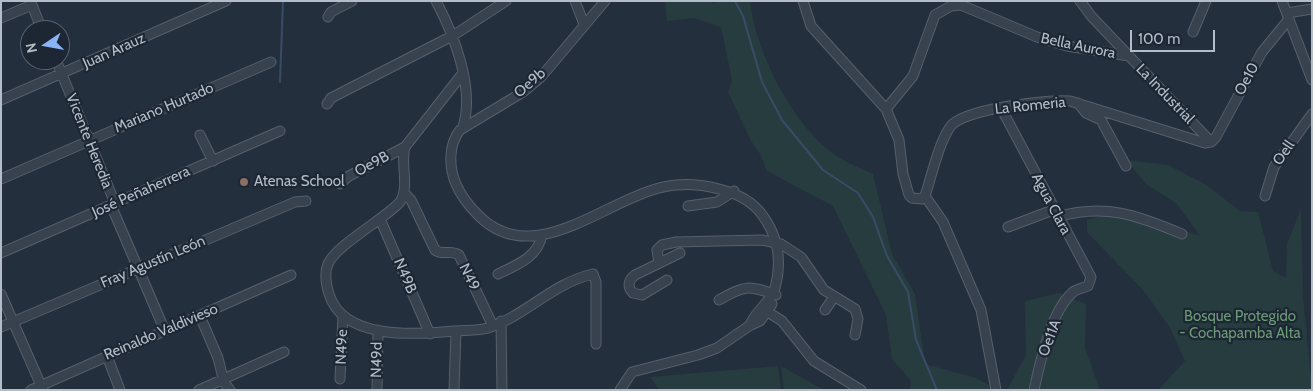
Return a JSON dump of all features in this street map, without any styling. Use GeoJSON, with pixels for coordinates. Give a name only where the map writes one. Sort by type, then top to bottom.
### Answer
{"type":"FeatureCollection","features":[{"type":"Feature","properties":{"kind":"street","name":"Juan Arauz"},"geometry":{"type":"LineString","coordinates":[[1,100],[226,1]]}},
{"type":"Feature","properties":{"kind":"street"},"geometry":{"type":"LineString","coordinates":[[328,17],[332,12],[352,1]]}},
{"type":"Feature","properties":{"kind":"street"},"geometry":{"type":"LineString","coordinates":[[436,1],[454,34],[463,73],[466,108],[463,127],[457,133],[453,146],[453,175],[461,193],[481,218],[502,231],[518,235],[542,235],[574,226],[611,205]]}},
{"type":"Feature","properties":{"kind":"street"},"geometry":{"type":"LineString","coordinates":[[327,104],[331,98],[454,34],[506,1]]}},
{"type":"Feature","properties":{"kind":"street"},"geometry":{"type":"LineString","coordinates":[[575,1],[584,24],[605,1]]}},
{"type":"Feature","properties":{"kind":"street"},"geometry":{"type":"LineString","coordinates":[[803,1],[811,26],[886,109],[899,140],[906,190],[912,198],[922,199],[925,196],[943,222],[980,310],[996,390]]}},
{"type":"Feature","properties":{"kind":"street","name":"La Industrial"},"geometry":{"type":"LineString","coordinates":[[1080,1],[1129,56],[1211,142]]}},
{"type":"Feature","properties":{"kind":"street"},"geometry":{"type":"LineString","coordinates":[[1193,32],[1206,1]]}},
{"type":"Feature","properties":{"kind":"street"},"geometry":{"type":"LineString","coordinates":[[1282,1],[1311,74]]}},
{"type":"Feature","properties":{"kind":"street","name":"Bella Aurora"},"geometry":{"type":"LineString","coordinates":[[886,109],[914,76],[935,15],[958,3],[1036,37],[1067,46],[1129,56]]}},
{"type":"Feature","properties":{"kind":"street"},"geometry":{"type":"LineString","coordinates":[[1,18],[32,5],[38,20]]}},
{"type":"Feature","properties":{"kind":"street"},"geometry":{"type":"LineString","coordinates":[[1288,16],[1312,9]]}},
{"type":"Feature","properties":{"kind":"street","name":"Oe10"},"geometry":{"type":"LineString","coordinates":[[1211,142],[1216,137],[1262,52],[1288,16]]}},
{"type":"Feature","properties":{"kind":"street","name":"Oe9b"},"geometry":{"type":"LineString","coordinates":[[463,127],[523,92],[541,77],[584,24]]}},
{"type":"Feature","properties":{"kind":"street","name":"Mariano Hurtado"},"geometry":{"type":"LineString","coordinates":[[1,179],[272,62]]}},
{"type":"Feature","properties":{"kind":"street","name":"Vicente Heredia"},"geometry":{"type":"LineString","coordinates":[[60,70],[115,204],[113,210],[165,331]]}},
{"type":"Feature","properties":{"kind":"street"},"geometry":{"type":"LineString","coordinates":[[463,73],[405,147],[403,156],[404,193],[400,202],[337,252],[328,264],[326,276],[328,291],[334,306],[343,316],[378,330],[399,334],[430,334],[456,331],[492,326],[559,288],[594,275],[596,344]]}},
{"type":"Feature","properties":{"kind":"street","name":"La Romeria"},"geometry":{"type":"LineString","coordinates":[[925,196],[950,126],[967,114],[1050,101],[1078,102],[1205,143],[1211,142]]}},
{"type":"Feature","properties":{"kind":"street"},"geometry":{"type":"LineString","coordinates":[[1078,102],[1086,113],[1101,120],[1126,166]]}},
{"type":"Feature","properties":{"kind":"street","name":"Agua Clara"},"geometry":{"type":"LineString","coordinates":[[1001,108],[1055,213],[1091,277],[1088,286],[1074,290]]}},
{"type":"Feature","properties":{"kind":"street","name":"Oell"},"geometry":{"type":"LineString","coordinates":[[1264,196],[1274,167],[1312,114]]}},
{"type":"Feature","properties":{"kind":"street","name":"José Peñaherrera"},"geometry":{"type":"LineString","coordinates":[[1,253],[280,131]]}},
{"type":"Feature","properties":{"kind":"street"},"geometry":{"type":"LineString","coordinates":[[200,135],[213,161]]}},
{"type":"Feature","properties":{"kind":"street","name":"Oe9B"},"geometry":{"type":"LineString","coordinates":[[340,184],[405,147]]}},
{"type":"Feature","properties":{"kind":"street"},"geometry":{"type":"LineString","coordinates":[[481,218],[514,229],[535,230],[571,222],[652,190],[676,185],[734,191],[759,211],[771,228],[778,243],[778,268],[774,295],[765,310],[750,325],[717,348],[698,355],[632,372],[620,390]]}},
{"type":"Feature","properties":{"kind":"street"},"geometry":{"type":"LineString","coordinates":[[688,206],[717,202],[734,191]]}},
{"type":"Feature","properties":{"kind":"street","name":"N49"},"geometry":{"type":"LineString","coordinates":[[404,193],[411,200],[435,250],[440,253],[453,252],[459,255],[492,326]]}},
{"type":"Feature","properties":{"kind":"street","name":"Fray Agustín León"},"geometry":{"type":"LineString","coordinates":[[1,327],[295,202],[306,201]]}},
{"type":"Feature","properties":{"kind":"street"},"geometry":{"type":"LineString","coordinates":[[1008,227],[1055,213],[1083,211],[1122,212],[1182,234]]}},
{"type":"Feature","properties":{"kind":"street","name":"N49B"},"geometry":{"type":"LineString","coordinates":[[380,219],[430,334]]}},
{"type":"Feature","properties":{"kind":"street"},"geometry":{"type":"LineString","coordinates":[[498,274],[529,258],[538,248],[542,235]]}},
{"type":"Feature","properties":{"kind":"street"},"geometry":{"type":"LineString","coordinates":[[659,263],[657,250],[671,242],[762,240],[778,243],[801,257],[815,279],[834,297],[857,313],[858,319],[855,335]]}},
{"type":"Feature","properties":{"kind":"street"},"geometry":{"type":"LineString","coordinates":[[667,280],[642,295],[635,294],[630,289],[632,277],[680,253]]}},
{"type":"Feature","properties":{"kind":"street","name":"Reinaldo Valdivieso"},"geometry":{"type":"LineString","coordinates":[[31,390],[42,387],[107,356],[291,275]]}},
{"type":"Feature","properties":{"kind":"street"},"geometry":{"type":"LineString","coordinates":[[719,300],[732,293],[752,287],[774,295]]}},
{"type":"Feature","properties":{"kind":"street","name":"Oe11A"},"geometry":{"type":"LineString","coordinates":[[1034,390],[1043,349],[1063,304],[1074,290]]}},
{"type":"Feature","properties":{"kind":"street"},"geometry":{"type":"LineString","coordinates":[[1,294],[42,387]]}},
{"type":"Feature","properties":{"kind":"street"},"geometry":{"type":"LineString","coordinates":[[824,310],[834,297]]}},
{"type":"Feature","properties":{"kind":"street"},"geometry":{"type":"LineString","coordinates":[[765,310],[782,321],[814,361],[861,390]]}},
{"type":"Feature","properties":{"kind":"street"},"geometry":{"type":"LineString","coordinates":[[200,316],[218,358],[223,379],[230,390]]}},
{"type":"Feature","properties":{"kind":"street","name":"N49e"},"geometry":{"type":"LineString","coordinates":[[340,379],[343,316]]}},
{"type":"Feature","properties":{"kind":"street"},"geometry":{"type":"LineString","coordinates":[[502,321],[502,390]]}},
{"type":"Feature","properties":{"kind":"street","name":"N49d"},"geometry":{"type":"LineString","coordinates":[[377,390],[378,330]]}},
{"type":"Feature","properties":{"kind":"street"},"geometry":{"type":"LineString","coordinates":[[454,390],[456,331]]}},
{"type":"Feature","properties":{"kind":"street"},"geometry":{"type":"LineString","coordinates":[[199,390],[284,352]]}},
{"type":"Feature","properties":{"kind":"street"},"geometry":{"type":"LineString","coordinates":[[107,356],[120,390]]}},
{"type":"Feature","properties":{"kind":"green space"},"geometry":{"type":"Polygon","coordinates":[[[665,1],[709,1],[715,4],[715,1],[750,1],[760,43],[768,65],[791,107],[805,126],[835,155],[873,174],[892,254],[915,294],[925,364],[976,378],[998,390],[910,390],[911,381],[892,359],[886,315],[833,206],[767,171],[760,154],[751,141],[728,92],[732,80],[721,27],[694,18],[667,21],[665,1]]]}},
{"type":"Feature","properties":{"kind":"green space","name":"Bosque Protegido - Cochapamba Alta"},"geometry":{"type":"Polygon","coordinates":[[[1126,160],[1168,165],[1205,184],[1240,211],[1258,212],[1273,271],[1286,278],[1287,244],[1301,209],[1303,296],[1312,390],[1158,390],[1185,361],[1170,328],[1144,291],[1087,232],[1087,220],[1124,210],[1200,236],[1177,204],[1146,184],[1126,160]]]}},
{"type":"Feature","properties":{"kind":"green space"},"geometry":{"type":"Polygon","coordinates":[[[1059,293],[1086,304],[1085,348],[1100,390],[1007,390],[1026,355],[1025,301],[1059,293]]]}},
{"type":"Feature","properties":{"kind":"green space"},"geometry":{"type":"Polygon","coordinates":[[[778,366],[781,390],[659,390],[650,377],[778,366]]]}},
{"type":"Feature","properties":{"kind":"green space"},"geometry":{"type":"Polygon","coordinates":[[[781,366],[824,390],[784,390],[781,366]]]}},
{"type":"Feature","properties":{"kind":"waterway"},"geometry":{"type":"LineString","coordinates":[[280,82],[283,1]]}},
{"type":"Feature","properties":{"kind":"waterway"},"geometry":{"type":"LineString","coordinates":[[735,1],[743,16],[762,82],[782,120],[823,170],[858,193],[873,217],[887,256],[908,292],[916,340],[937,390]]}},
{"type":"Feature","properties":{"kind":"place","name":"Atenas School"},"geometry":{"type":"Point","coordinates":[244,182]}}]}
